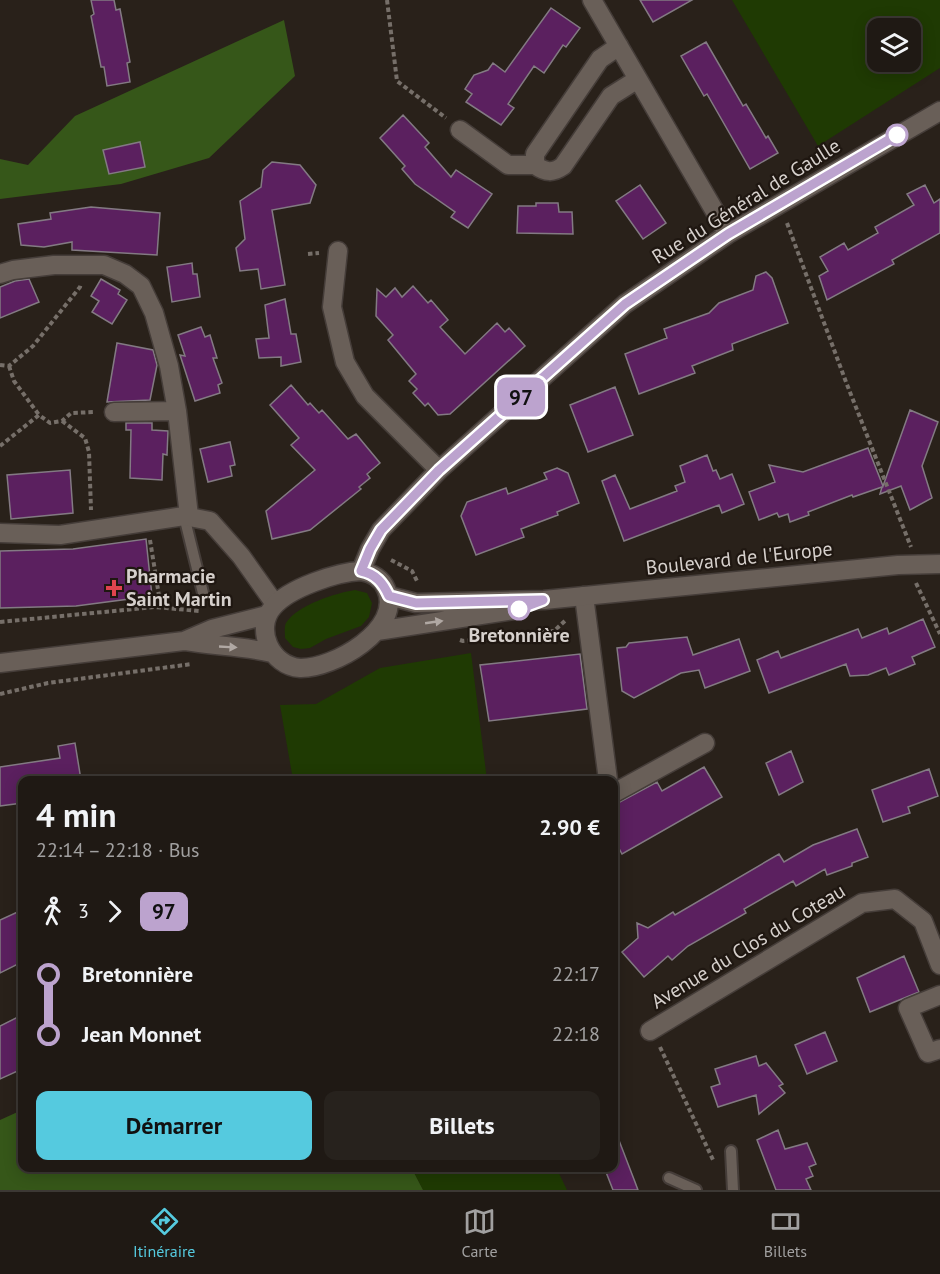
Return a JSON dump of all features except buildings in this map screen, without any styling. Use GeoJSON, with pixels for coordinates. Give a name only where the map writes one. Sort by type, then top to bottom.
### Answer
{"type":"FeatureCollection","features":[{"type":"Feature","properties":{"kind":"street"},"geometry":{"type":"LineString","coordinates":[[592,0],[728,234]]}},
{"type":"Feature","properties":{"kind":"street"},"geometry":{"type":"LineString","coordinates":[[535,165],[536,154],[600,59],[619,46]]}},
{"type":"Feature","properties":{"kind":"street"},"geometry":{"type":"LineString","coordinates":[[460,130],[508,165],[535,165],[543,170],[555,172],[563,166],[611,96],[638,79]]}},
{"type":"Feature","properties":{"kind":"street","name":"Rue du Général de Gaulle"},"geometry":{"type":"LineString","coordinates":[[361,571],[381,530],[439,470],[619,309],[728,234],[940,111]]}},
{"type":"Feature","properties":{"kind":"street"},"geometry":{"type":"LineString","coordinates":[[338,251],[332,307],[345,362],[365,396],[439,470]]}},
{"type":"Feature","properties":{"kind":"street"},"geometry":{"type":"LineString","coordinates":[[1,271],[54,264],[104,265],[125,274],[141,286],[154,313],[169,366],[177,411],[187,516]]}},
{"type":"Feature","properties":{"kind":"street"},"geometry":{"type":"LineString","coordinates":[[114,412],[177,411]]}},
{"type":"Feature","properties":{"kind":"street"},"geometry":{"type":"LineString","coordinates":[[0,533],[60,535],[187,516],[210,521],[221,532],[271,610],[266,633],[272,654]]}},
{"type":"Feature","properties":{"kind":"street","name":"Boulevard de l'Europe"},"geometry":{"type":"LineString","coordinates":[[389,596],[416,603],[543,600],[898,565],[940,564]]}},
{"type":"Feature","properties":{"kind":"street"},"geometry":{"type":"LineString","coordinates":[[0,663],[184,641],[255,649],[272,654],[282,663],[292,667],[309,668],[336,659],[377,631],[388,611],[389,596],[384,585],[369,573],[346,572],[313,582],[271,610],[238,624],[212,629],[184,641]]}},
{"type":"Feature","properties":{"kind":"street"},"geometry":{"type":"LineString","coordinates":[[585,596],[608,776]]}},
{"type":"Feature","properties":{"kind":"street","name":"Boulevard de l'Europe"},"geometry":{"type":"LineString","coordinates":[[377,631],[519,609],[543,600]]}},
{"type":"Feature","properties":{"kind":"street"},"geometry":{"type":"LineString","coordinates":[[618,791],[705,743]]}},
{"type":"Feature","properties":{"kind":"street","name":"Avenue du Clos du Coteau"},"geometry":{"type":"LineString","coordinates":[[650,1030],[862,903],[895,899],[923,921],[940,965]]}},
{"type":"Feature","properties":{"kind":"street"},"geometry":{"type":"LineString","coordinates":[[940,995],[908,1008],[928,1053],[940,1049]]}},
{"type":"Feature","properties":{"kind":"lane"},"geometry":{"type":"LineString","coordinates":[[187,516],[203,593]]}},
{"type":"Feature","properties":{"kind":"lane"},"geometry":{"type":"LineString","coordinates":[[730,1150],[733,1190]]}},
{"type":"Feature","properties":{"kind":"lane"},"geometry":{"type":"LineString","coordinates":[[669,1178],[696,1190]]}},
{"type":"Feature","properties":{"kind":"path"},"geometry":{"type":"LineString","coordinates":[[387,0],[397,81],[460,130]]}},
{"type":"Feature","properties":{"kind":"path"},"geometry":{"type":"LineString","coordinates":[[786,221],[911,547]]}},
{"type":"Feature","properties":{"kind":"path"},"geometry":{"type":"LineString","coordinates":[[0,365],[9,366],[33,346],[80,287],[86,265]]}},
{"type":"Feature","properties":{"kind":"path"},"geometry":{"type":"LineString","coordinates":[[9,366],[14,381],[39,415],[50,423],[62,421],[71,412],[114,412]]}},
{"type":"Feature","properties":{"kind":"path"},"geometry":{"type":"LineString","coordinates":[[0,446],[39,415]]}},
{"type":"Feature","properties":{"kind":"path"},"geometry":{"type":"LineString","coordinates":[[62,421],[85,438],[89,452],[91,530]]}},
{"type":"Feature","properties":{"kind":"path"},"geometry":{"type":"LineString","coordinates":[[147,522],[159,602]]}},
{"type":"Feature","properties":{"kind":"path"},"geometry":{"type":"LineString","coordinates":[[399,565],[412,571],[418,580],[420,590]]}},
{"type":"Feature","properties":{"kind":"path"},"geometry":{"type":"LineString","coordinates":[[913,577],[940,634]]}},
{"type":"Feature","properties":{"kind":"path"},"geometry":{"type":"LineString","coordinates":[[0,622],[155,607],[210,613]]}},
{"type":"Feature","properties":{"kind":"path"},"geometry":{"type":"LineString","coordinates":[[650,1030],[717,1169]]}},
{"type":"Feature","properties":{"kind":"green space"},"geometry":{"type":"Polygon","coordinates":[[[732,0],[940,0],[940,68],[818,146],[732,0]]]}},
{"type":"Feature","properties":{"kind":"green space"},"geometry":{"type":"Polygon","coordinates":[[[284,20],[295,76],[209,158],[121,184],[0,199],[0,159],[28,165],[75,116],[284,20]]]}},
{"type":"Feature","properties":{"kind":"green space"},"geometry":{"type":"Polygon","coordinates":[[[355,590],[367,593],[372,603],[369,617],[361,626],[326,639],[310,648],[293,647],[285,638],[286,623],[299,611],[328,597],[355,590]]]}},
{"type":"Feature","properties":{"kind":"green space"},"geometry":{"type":"Polygon","coordinates":[[[471,653],[486,776],[292,776],[280,705],[316,704],[380,668],[471,653]]]}},
{"type":"Feature","properties":{"kind":"green space"},"geometry":{"type":"Polygon","coordinates":[[[18,1112],[18,1172],[414,1172],[423,1190],[0,1190],[0,1120],[18,1112]]]}},
{"type":"Feature","properties":{"kind":"green space"},"geometry":{"type":"Polygon","coordinates":[[[414,1172],[558,1172],[567,1190],[423,1190],[414,1172]]]}},
{"type":"Feature","properties":{"kind":"bus line","name":"97"},"geometry":{"type":"LineString","coordinates":[[519,609],[543,600],[416,603],[389,596],[384,585],[377,578],[361,571],[381,530],[439,470],[625,304],[776,204],[897,135]]}},
{"type":"Feature","properties":{"kind":"place","name":"Pharmacie Saint Martin"},"geometry":{"type":"Point","coordinates":[114,588]}},
{"type":"Feature","properties":{"kind":"place","name":"Bretonnière"},"geometry":{"type":"Point","coordinates":[519,609]}}]}
